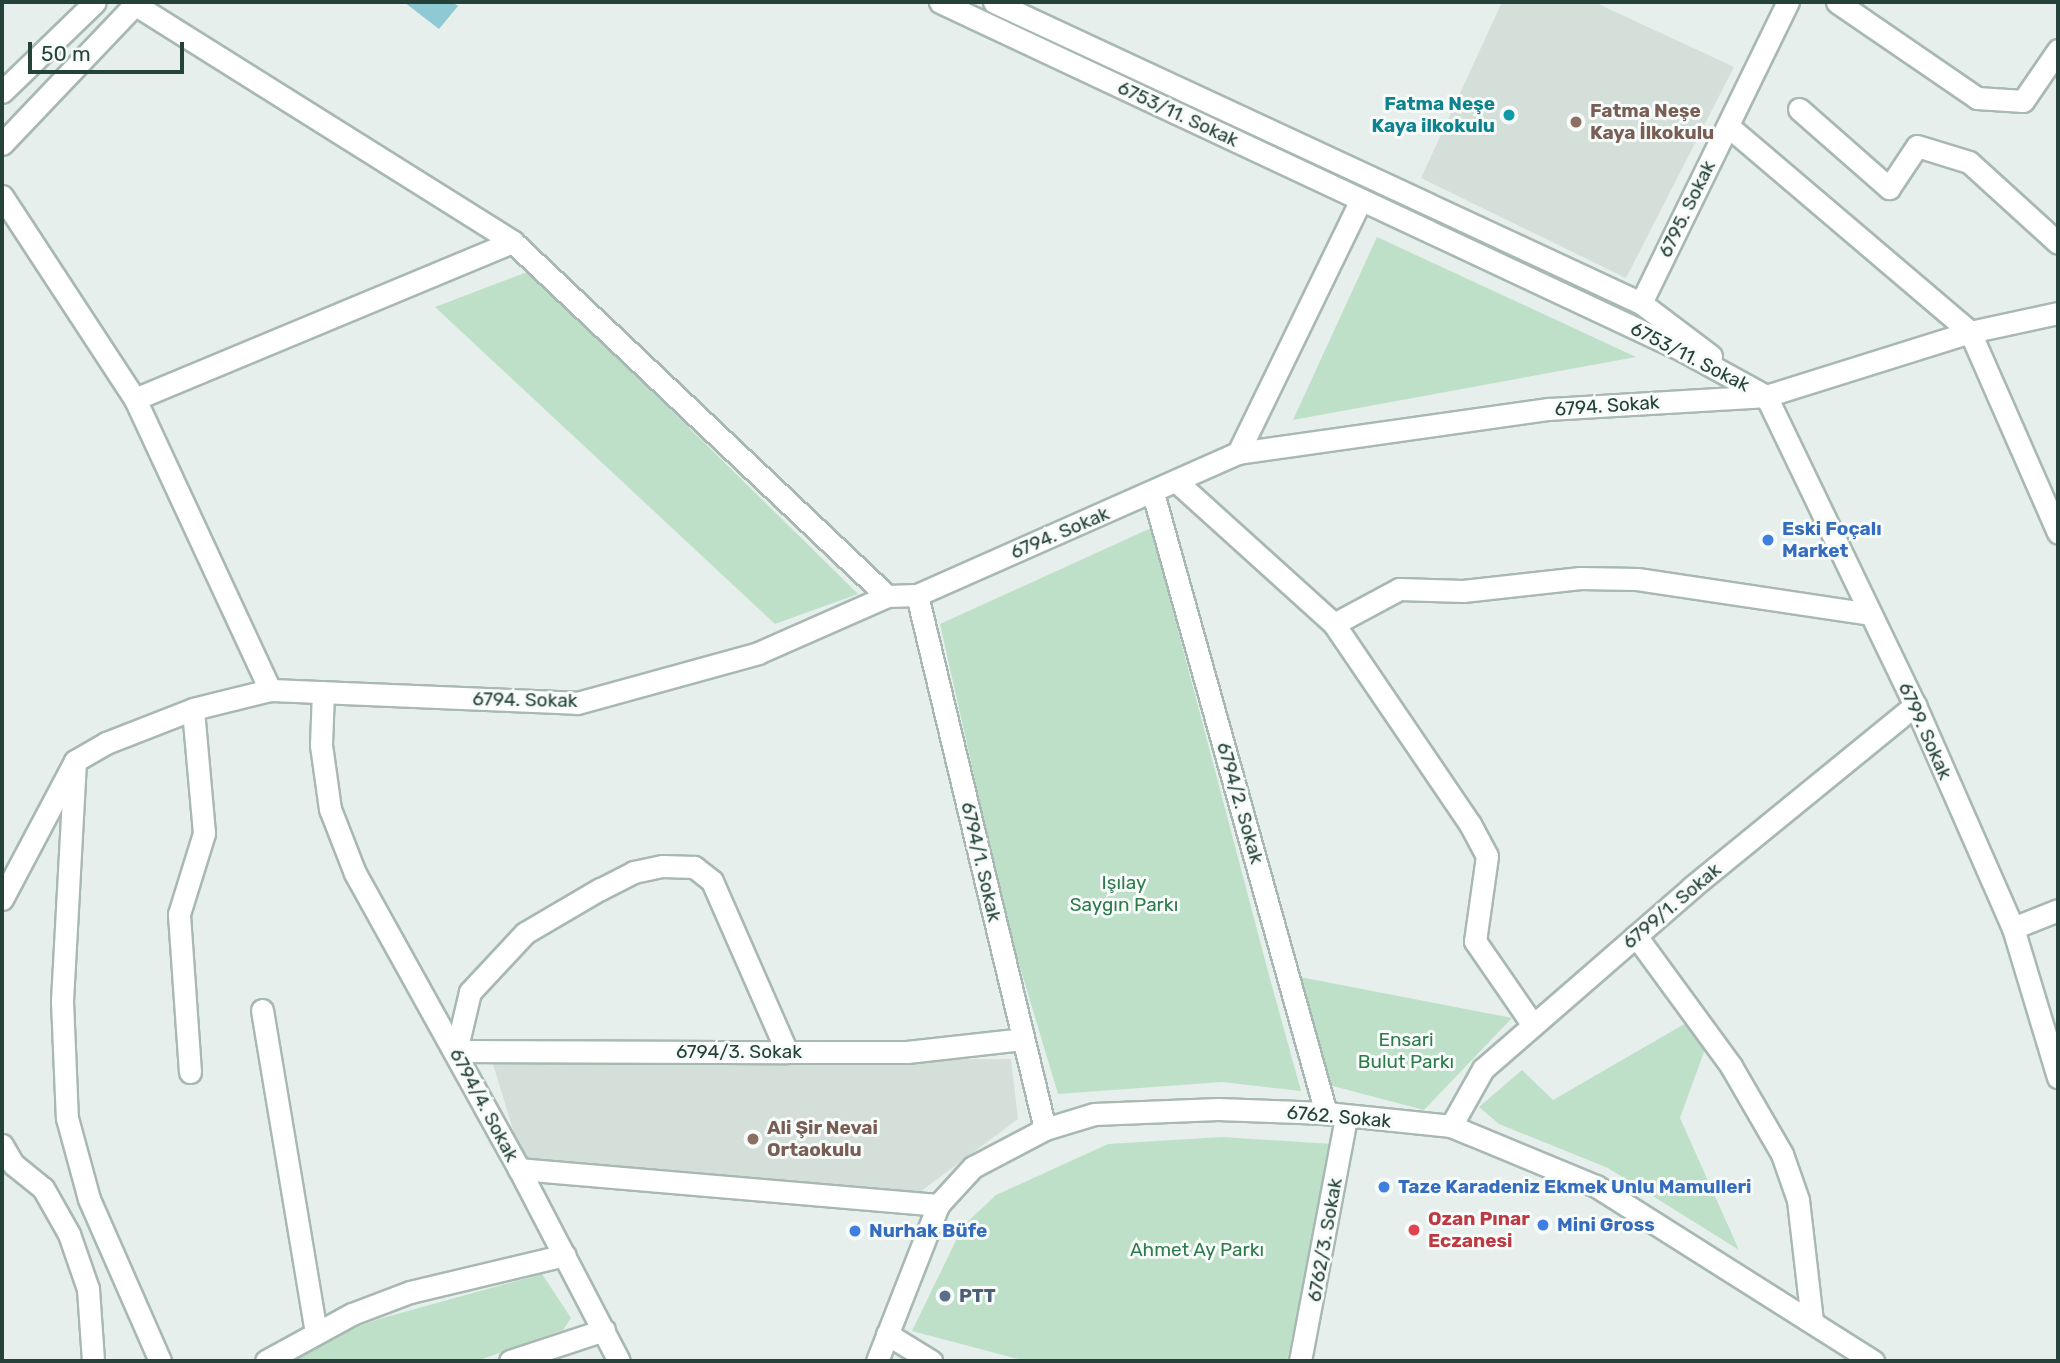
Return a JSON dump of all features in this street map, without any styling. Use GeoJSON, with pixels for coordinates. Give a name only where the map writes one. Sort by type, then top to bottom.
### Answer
{"type":"FeatureCollection","features":[{"type":"Feature","properties":{"kind":"street"},"geometry":{"type":"LineString","coordinates":[[2,92],[95,2]]}},
{"type":"Feature","properties":{"kind":"street","name":"6753/11. Sokak"},"geometry":{"type":"LineString","coordinates":[[940,2],[1682,350],[1766,396]]}},
{"type":"Feature","properties":{"kind":"street","name":"6753/11. Sokak"},"geometry":{"type":"LineString","coordinates":[[994,2],[1642,303],[1766,396]]}},
{"type":"Feature","properties":{"kind":"street","name":"6795. Sokak"},"geometry":{"type":"LineString","coordinates":[[1642,303],[1788,2]]}},
{"type":"Feature","properties":{"kind":"street"},"geometry":{"type":"LineString","coordinates":[[1837,2],[1977,98],[2023,101],[2058,50]]}},
{"type":"Feature","properties":{"kind":"street"},"geometry":{"type":"LineString","coordinates":[[2,144],[134,3],[513,242],[887,596]]}},
{"type":"Feature","properties":{"kind":"street"},"geometry":{"type":"LineString","coordinates":[[1799,109],[1889,188],[1917,146],[1969,162],[2058,243]]}},
{"type":"Feature","properties":{"kind":"street"},"geometry":{"type":"LineString","coordinates":[[1728,126],[1970,332],[2058,532]]}},
{"type":"Feature","properties":{"kind":"street"},"geometry":{"type":"LineString","coordinates":[[2,196],[135,400],[270,690]]}},
{"type":"Feature","properties":{"kind":"street"},"geometry":{"type":"LineString","coordinates":[[1238,453],[1361,200]]}},
{"type":"Feature","properties":{"kind":"street"},"geometry":{"type":"LineString","coordinates":[[135,400],[513,242]]}},
{"type":"Feature","properties":{"kind":"street","name":"6794. Sokak"},"geometry":{"type":"LineString","coordinates":[[75,761],[106,743],[193,709],[270,690],[577,704],[758,653],[887,596],[917,594],[1153,493],[1238,453],[1549,409],[1766,396],[1970,332],[2058,313]]}},
{"type":"Feature","properties":{"kind":"street","name":"6799. Sokak"},"geometry":{"type":"LineString","coordinates":[[1766,396],[1915,705],[2013,928],[2058,1077]]}},
{"type":"Feature","properties":{"kind":"street"},"geometry":{"type":"LineString","coordinates":[[1177,482],[1334,624],[1470,824],[1487,856],[1475,941],[1533,1025]]}},
{"type":"Feature","properties":{"kind":"street","name":"6794/2. Sokak"},"geometry":{"type":"LineString","coordinates":[[1153,493],[1336,1116]]}},
{"type":"Feature","properties":{"kind":"street"},"geometry":{"type":"LineString","coordinates":[[1334,624],[1399,589],[1463,591],[1580,578],[1637,579],[1870,614]]}},
{"type":"Feature","properties":{"kind":"street","name":"6794/1. Sokak"},"geometry":{"type":"LineString","coordinates":[[917,594],[1045,1129]]}},
{"type":"Feature","properties":{"kind":"street","name":"6794/4. Sokak"},"geometry":{"type":"LineString","coordinates":[[323,692],[321,745],[330,809],[355,873],[519,1169],[938,1205]]}},
{"type":"Feature","properties":{"kind":"street","name":"6799/1. Sokak"},"geometry":{"type":"LineString","coordinates":[[1451,1126],[1483,1069],[1636,936],[1915,705]]}},
{"type":"Feature","properties":{"kind":"street"},"geometry":{"type":"LineString","coordinates":[[190,1072],[179,914],[204,833],[193,709]]}},
{"type":"Feature","properties":{"kind":"street"},"geometry":{"type":"LineString","coordinates":[[2,899],[75,761]]}},
{"type":"Feature","properties":{"kind":"street"},"geometry":{"type":"LineString","coordinates":[[75,761],[62,1000],[67,1118],[89,1199],[160,1361]]}},
{"type":"Feature","properties":{"kind":"street"},"geometry":{"type":"LineString","coordinates":[[456,1051],[470,992],[525,933],[550,915],[634,872],[662,866],[694,867],[712,881],[787,1052]]}},
{"type":"Feature","properties":{"kind":"street"},"geometry":{"type":"LineString","coordinates":[[2013,928],[2058,911]]}},
{"type":"Feature","properties":{"kind":"street"},"geometry":{"type":"LineString","coordinates":[[1636,936],[1731,1066],[1782,1154],[1798,1200],[1812,1321]]}},
{"type":"Feature","properties":{"kind":"street"},"geometry":{"type":"LineString","coordinates":[[262,1010],[316,1331]]}},
{"type":"Feature","properties":{"kind":"street","name":"6794/3. Sokak"},"geometry":{"type":"LineString","coordinates":[[456,1051],[907,1052],[1022,1039]]}},
{"type":"Feature","properties":{"kind":"street","name":"6762. Sokak"},"geometry":{"type":"LineString","coordinates":[[877,1361],[938,1205],[973,1167],[1045,1129],[1094,1114],[1218,1109],[1451,1126],[1596,1186],[1812,1321],[1843,1352],[1873,1361]]}},
{"type":"Feature","properties":{"kind":"street","name":"6762/3. Sokak"},"geometry":{"type":"LineString","coordinates":[[1300,1361],[1336,1116]]}},
{"type":"Feature","properties":{"kind":"street"},"geometry":{"type":"LineString","coordinates":[[2,1145],[13,1164],[43,1188],[69,1234],[88,1289],[93,1361]]}},
{"type":"Feature","properties":{"kind":"street"},"geometry":{"type":"LineString","coordinates":[[519,1169],[619,1361]]}},
{"type":"Feature","properties":{"kind":"street"},"geometry":{"type":"LineString","coordinates":[[266,1361],[316,1331],[410,1292],[565,1255]]}},
{"type":"Feature","properties":{"kind":"street"},"geometry":{"type":"LineString","coordinates":[[515,1361],[604,1330]]}},
{"type":"Feature","properties":{"kind":"street"},"geometry":{"type":"LineString","coordinates":[[887,1334],[930,1361]]}},
{"type":"Feature","properties":{"kind":"shaded area","name":"Fatma Neşe Kaya İlkokulu"},"geometry":{"type":"Polygon","coordinates":[[[1502,2],[1594,2],[1734,67],[1626,278],[1421,178],[1502,2]]]}},
{"type":"Feature","properties":{"kind":"shaded area","name":"Ali Şir Nevai Ortaokulu"},"geometry":{"type":"Polygon","coordinates":[[[1011,1059],[1018,1119],[905,1203],[522,1159],[492,1061],[1011,1059]]]}},
{"type":"Feature","properties":{"kind":"green space"},"geometry":{"type":"Polygon","coordinates":[[[1377,237],[1636,357],[1293,420],[1377,237]]]}},
{"type":"Feature","properties":{"kind":"green space"},"geometry":{"type":"Polygon","coordinates":[[[530,271],[858,594],[775,624],[435,307],[530,271]]]}},
{"type":"Feature","properties":{"kind":"green space","name":"Işılay Saygın Parkı"},"geometry":{"type":"Polygon","coordinates":[[[1151,528],[1301,1091],[1222,1082],[1058,1094],[1008,927],[940,624],[1151,528]]]}},
{"type":"Feature","properties":{"kind":"green space","name":"Ensari Bulut Parkı"},"geometry":{"type":"Polygon","coordinates":[[[1300,977],[1512,1018],[1424,1110],[1329,1085],[1300,977]]]}},
{"type":"Feature","properties":{"kind":"green space"},"geometry":{"type":"Polygon","coordinates":[[[1693,1019],[1708,1041],[1680,1118],[1739,1250],[1608,1168],[1499,1124],[1479,1107],[1522,1070],[1553,1100],[1693,1019]]]}},
{"type":"Feature","properties":{"kind":"green space","name":"Ahmet Ay Parkı"},"geometry":{"type":"Polygon","coordinates":[[[1222,1137],[1333,1144],[1287,1361],[1026,1361],[912,1331],[963,1226],[996,1195],[1108,1144],[1222,1137]]]}},
{"type":"Feature","properties":{"kind":"green space"},"geometry":{"type":"Polygon","coordinates":[[[542,1274],[571,1318],[563,1330],[477,1361],[292,1361],[338,1334],[379,1319],[542,1274]]]}},
{"type":"Feature","properties":{"kind":"water"},"geometry":{"type":"Polygon","coordinates":[[[404,2],[452,2],[458,6],[439,29],[404,2]]]}},
{"type":"Feature","properties":{"kind":"place","name":"Fatma Neşe Kaya ilkokulu"},"geometry":{"type":"Point","coordinates":[1509,115]}},
{"type":"Feature","properties":{"kind":"place","name":"Fatma Neşe Kaya İlkokulu"},"geometry":{"type":"Point","coordinates":[1576,122]}},
{"type":"Feature","properties":{"kind":"place","name":"Eski Foçalı Market"},"geometry":{"type":"Point","coordinates":[1768,540]}},
{"type":"Feature","properties":{"kind":"place","name":"Ali Şir Nevai Ortaokulu"},"geometry":{"type":"Point","coordinates":[753,1139]}},
{"type":"Feature","properties":{"kind":"place","name":"Taze Karadeniz Ekmek Unlu Mamulleri"},"geometry":{"type":"Point","coordinates":[1384,1187]}},
{"type":"Feature","properties":{"kind":"place","name":"Mini Gross"},"geometry":{"type":"Point","coordinates":[1543,1225]}},
{"type":"Feature","properties":{"kind":"place","name":"Ozan Pınar Eczanesi"},"geometry":{"type":"Point","coordinates":[1414,1230]}},
{"type":"Feature","properties":{"kind":"place","name":"Nurhak Büfe"},"geometry":{"type":"Point","coordinates":[855,1231]}},
{"type":"Feature","properties":{"kind":"place","name":"PTT"},"geometry":{"type":"Point","coordinates":[945,1296]}}]}
